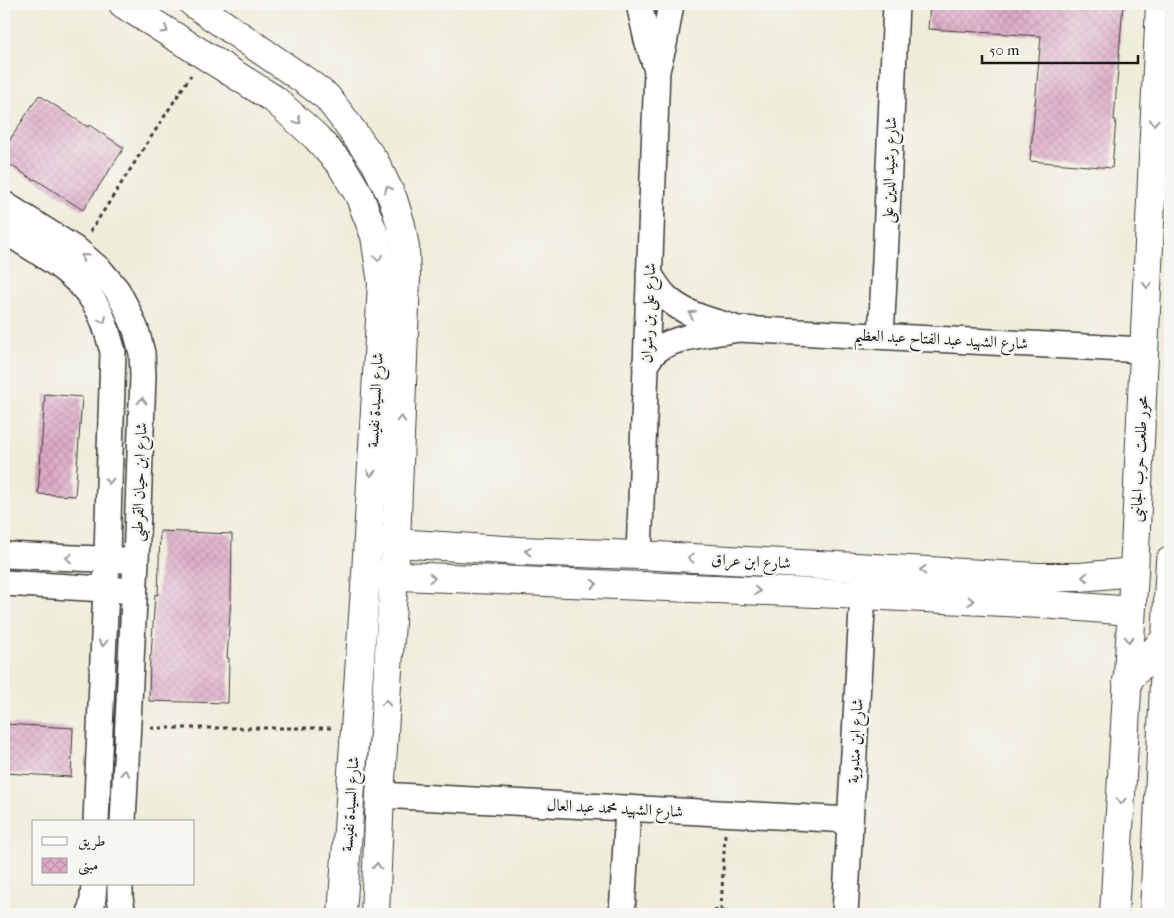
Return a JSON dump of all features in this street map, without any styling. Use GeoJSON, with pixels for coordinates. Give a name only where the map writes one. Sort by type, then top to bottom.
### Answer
{"type":"FeatureCollection","features":[{"type":"Feature","properties":{"kind":"street","name":"شارع السيدة نفيسة"},"geometry":{"type":"LineString","coordinates":[[123,4],[274,99],[316,137],[342,165],[359,194],[375,236],[382,283],[366,574],[342,914]]}},
{"type":"Feature","properties":{"kind":"street","name":"شارع على بن رشوان"},"geometry":{"type":"LineString","coordinates":[[639,4],[647,40],[657,70]]}},
{"type":"Feature","properties":{"kind":"street","name":"شارع على بن رشوان"},"geometry":{"type":"LineString","coordinates":[[639,555],[657,70],[671,4]]}},
{"type":"Feature","properties":{"kind":"street","name":"شارع رشيد الدين على"},"geometry":{"type":"LineString","coordinates":[[881,336],[886,261],[896,4]]}},
{"type":"Feature","properties":{"kind":"street","name":"محور طلعت حرب الجانبى"},"geometry":{"type":"LineString","coordinates":[[1114,914],[1134,572],[1160,4]]}},
{"type":"Feature","properties":{"kind":"street","name":"شارع السيدة نفيسة"},"geometry":{"type":"LineString","coordinates":[[199,5],[326,97],[375,162],[393,199],[401,225],[405,248],[406,278],[396,543],[374,914]]}},
{"type":"Feature","properties":{"kind":"street","name":"شارع ابن حيان القرطبى"},"geometry":{"type":"LineString","coordinates":[[4,204],[78,251],[101,271],[117,290],[126,307],[136,330],[142,353],[143,376],[136,561],[123,820]]}},
{"type":"Feature","properties":{"kind":"street","name":"شارع ابن حيان القرطبى"},"geometry":{"type":"LineString","coordinates":[[4,230],[60,266],[94,301],[106,326],[113,352],[106,589],[96,820]]}},
{"type":"Feature","properties":{"kind":"street","name":"شارع الشهيد عبد الفتاح عبد العظيم"},"geometry":{"type":"LineString","coordinates":[[649,274],[664,295],[675,305],[698,318],[739,329]]}},
{"type":"Feature","properties":{"kind":"street","name":"شارع الشهيد عبد الفتاح عبد العظيم"},"geometry":{"type":"LineString","coordinates":[[646,362],[658,350],[671,343],[694,336],[739,329],[1143,350]]}},
{"type":"Feature","properties":{"kind":"street","name":"شارع ابن عراق"},"geometry":{"type":"LineString","coordinates":[[368,538],[396,543],[519,551],[639,555],[1038,577],[1080,578],[1134,572]]}},
{"type":"Feature","properties":{"kind":"street"},"geometry":{"type":"LineString","coordinates":[[4,555],[136,561]]}},
{"type":"Feature","properties":{"kind":"street"},"geometry":{"type":"LineString","coordinates":[[1154,914],[1170,562]]}},
{"type":"Feature","properties":{"kind":"street","name":"شارع ابن مندوية"},"geometry":{"type":"LineString","coordinates":[[845,914],[864,567]]}},
{"type":"Feature","properties":{"kind":"street","name":"شارع ابن عراق"},"geometry":{"type":"LineString","coordinates":[[366,574],[394,577],[862,595],[1131,611]]}},
{"type":"Feature","properties":{"kind":"street"},"geometry":{"type":"LineString","coordinates":[[4,583],[134,590]]}},
{"type":"Feature","properties":{"kind":"street"},"geometry":{"type":"LineString","coordinates":[[1127,681],[1166,638]]}},
{"type":"Feature","properties":{"kind":"street","name":"شارع الشهيد محمد عبد العال"},"geometry":{"type":"LineString","coordinates":[[380,795],[850,820]]}},
{"type":"Feature","properties":{"kind":"street"},"geometry":{"type":"LineString","coordinates":[[622,914],[628,808]]}},
{"type":"Feature","properties":{"kind":"street"},"geometry":{"type":"LineString","coordinates":[[90,914],[94,886]]}},
{"type":"Feature","properties":{"kind":"street"},"geometry":{"type":"LineString","coordinates":[[120,886],[123,914]]}},
{"type":"Feature","properties":{"kind":"path"},"geometry":{"type":"LineString","coordinates":[[78,251],[204,55]]}},
{"type":"Feature","properties":{"kind":"path"},"geometry":{"type":"LineString","coordinates":[[127,728],[355,729]]}},
{"type":"Feature","properties":{"kind":"path"},"geometry":{"type":"LineString","coordinates":[[721,910],[726,814]]}},
{"type":"Feature","properties":{"kind":"path"},"geometry":{"type":"LineString","coordinates":[[706,914],[714,910],[721,910],[731,914]]}},
{"type":"Feature","properties":{"kind":"building"},"geometry":{"type":"Polygon","coordinates":[[[930,4],[1123,4],[1112,168],[1030,161],[1041,36],[928,29],[930,4]]]}},
{"type":"Feature","properties":{"kind":"building"},"geometry":{"type":"Polygon","coordinates":[[[39,95],[124,148],[83,210],[4,161],[4,149],[39,95]]]}},
{"type":"Feature","properties":{"kind":"building"},"geometry":{"type":"Polygon","coordinates":[[[45,394],[82,397],[75,496],[38,494],[45,394]]]}},
{"type":"Feature","properties":{"kind":"building"},"geometry":{"type":"Polygon","coordinates":[[[160,531],[232,534],[231,599],[227,658],[229,658],[228,703],[149,701],[150,656],[155,594],[158,595],[160,531]]]}},
{"type":"Feature","properties":{"kind":"building"},"geometry":{"type":"Polygon","coordinates":[[[4,724],[73,728],[71,777],[4,773],[4,724]]]}}]}
